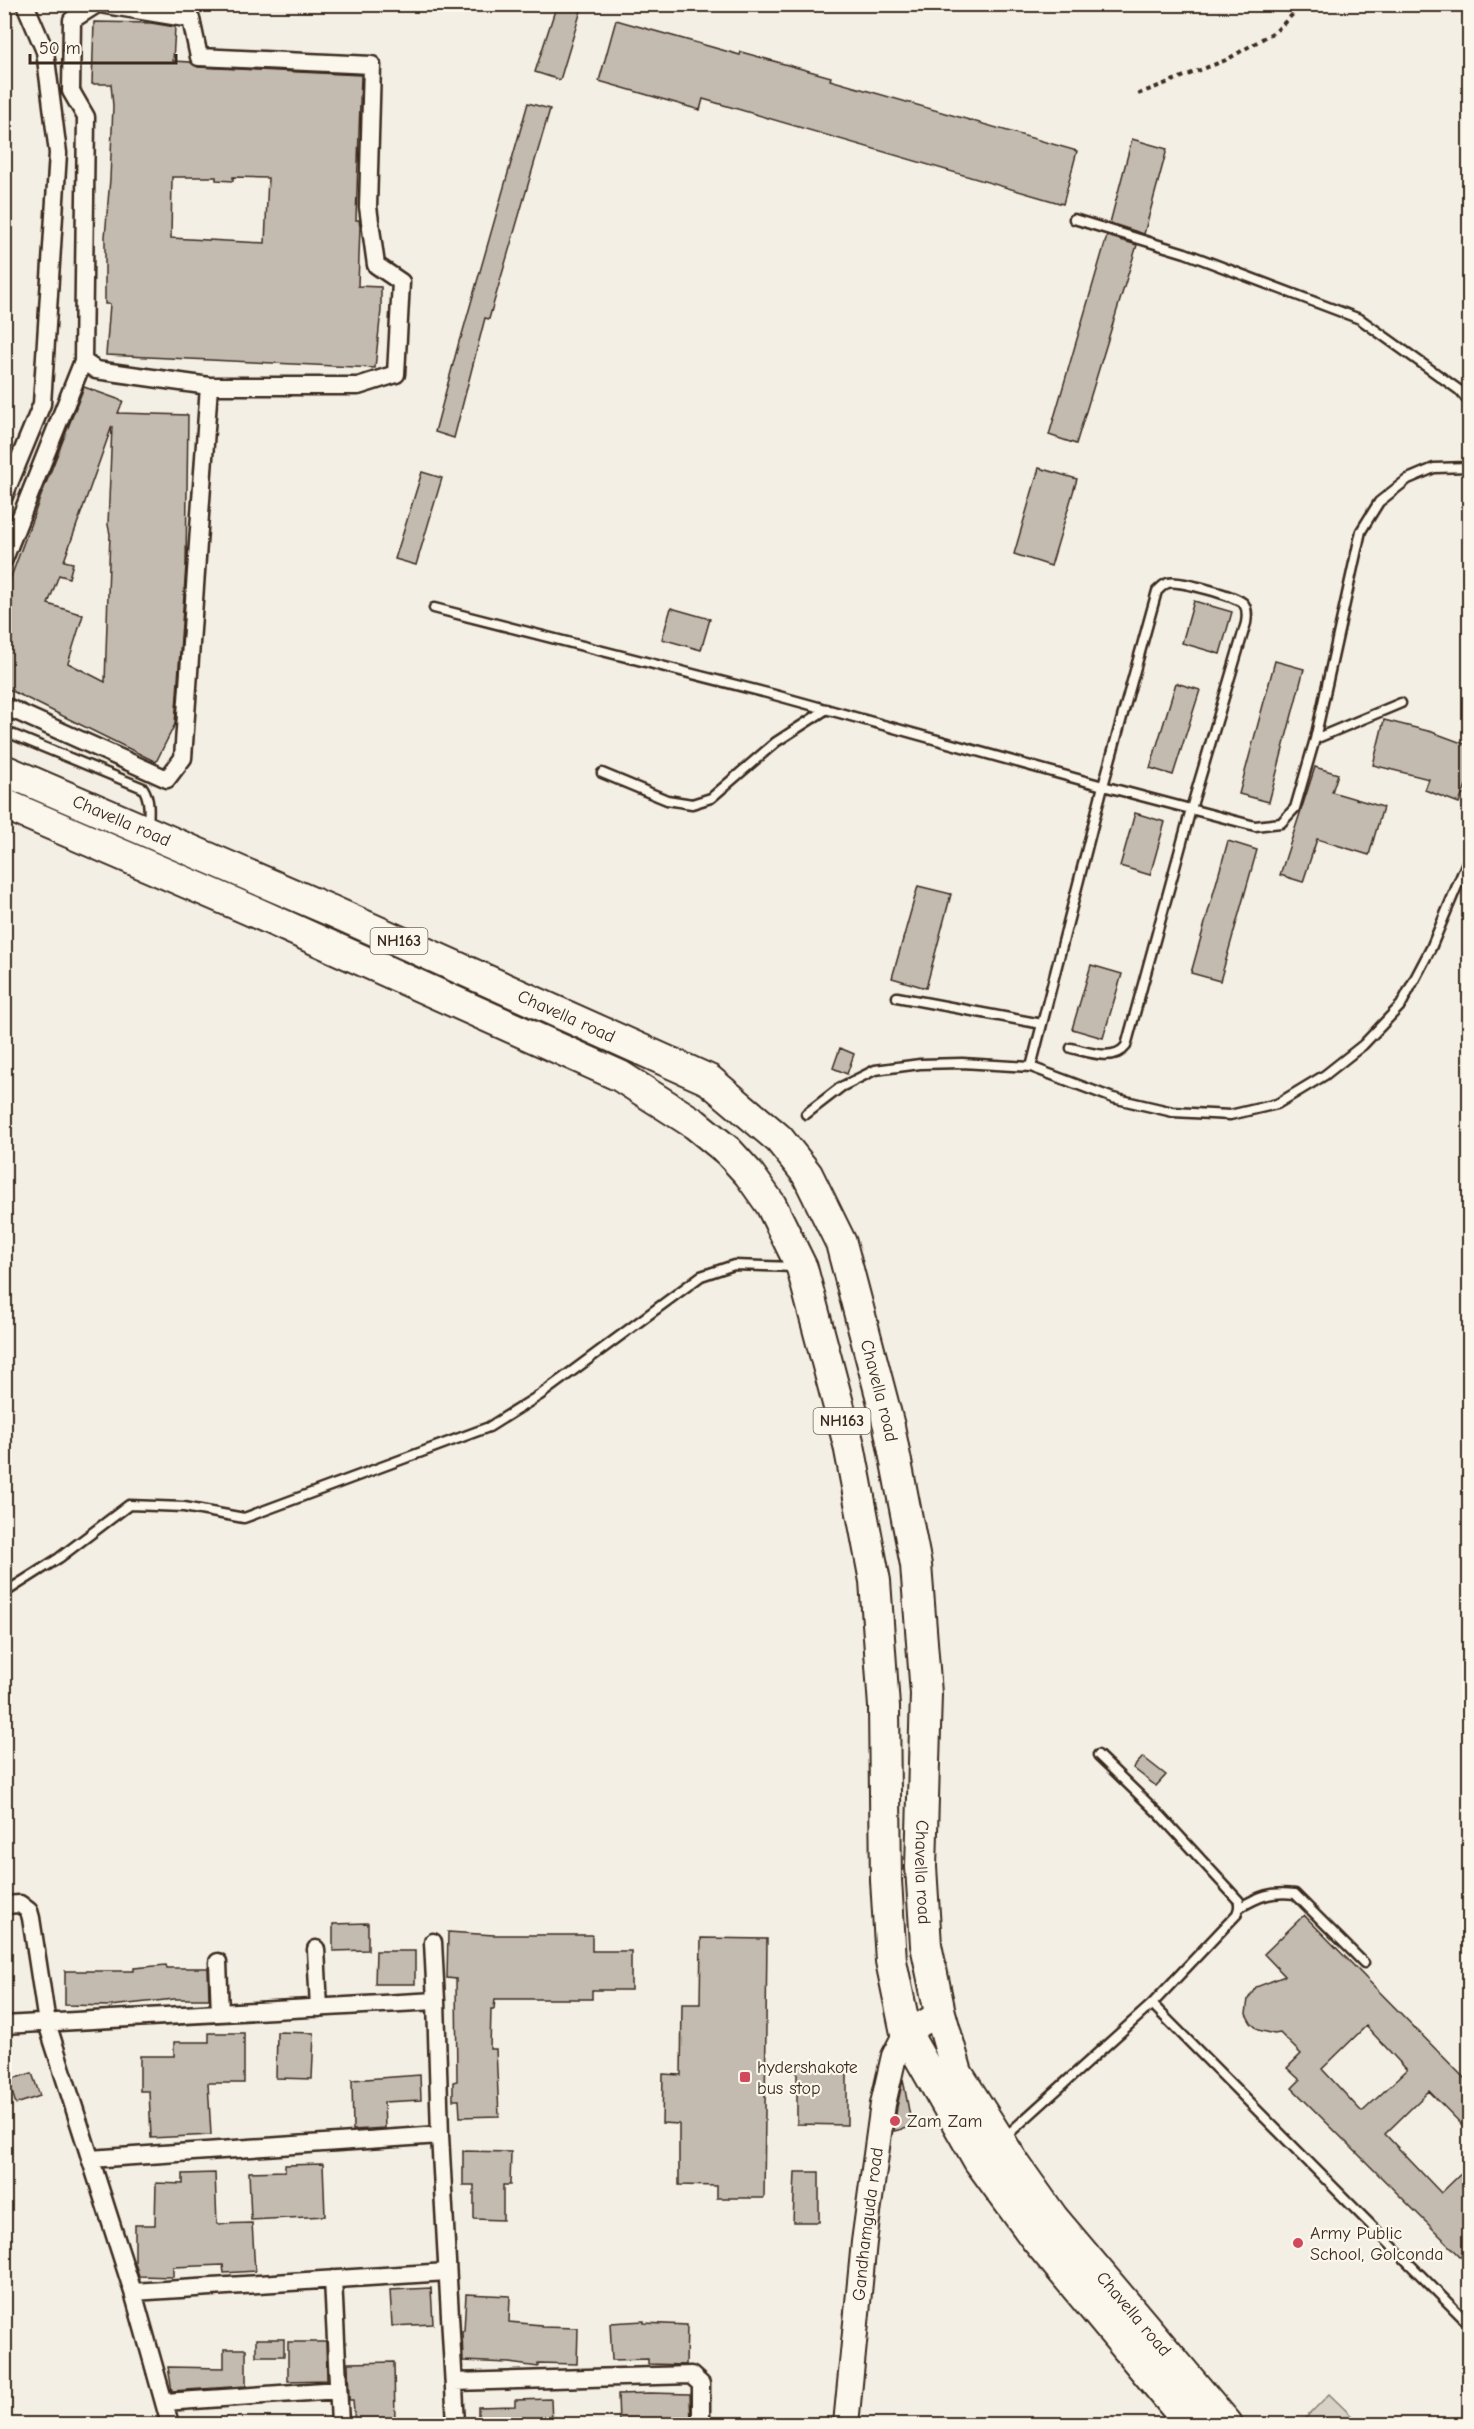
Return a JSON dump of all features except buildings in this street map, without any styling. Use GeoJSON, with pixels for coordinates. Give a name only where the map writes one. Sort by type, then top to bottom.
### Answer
{"type":"FeatureCollection","features":[{"type":"Feature","properties":{"kind":"highway","name":"Chavella road"},"geometry":{"type":"LineString","coordinates":[[4,770],[334,912],[708,1080],[779,1139],[807,1174],[841,1243],[889,1426],[916,1565],[926,1694],[921,1867],[926,1945],[940,2013],[957,2073],[1000,2142],[1053,2218],[1227,2424]]}},
{"type":"Feature","properties":{"kind":"highway","name":"Chavella road"},"geometry":{"type":"LineString","coordinates":[[4,804],[250,910],[620,1076],[695,1124],[728,1150],[749,1174],[771,1205],[802,1268],[849,1445],[875,1581],[884,1707],[886,1880],[891,1961],[906,2033],[979,2161],[1029,2230],[1190,2424]]}},
{"type":"Feature","properties":{"kind":"street"},"geometry":{"type":"LineString","coordinates":[[4,496],[42,404],[58,153],[45,51],[25,4]]}},
{"type":"Feature","properties":{"kind":"street"},"geometry":{"type":"LineString","coordinates":[[4,559],[83,361],[86,117],[71,91],[72,20],[98,4],[191,19],[199,57],[372,65],[369,207],[376,265],[401,282],[396,374],[358,386],[209,386],[96,370],[83,361]]}},
{"type":"Feature","properties":{"kind":"street"},"geometry":{"type":"LineString","coordinates":[[6,710],[167,778],[183,758],[209,386]]}},
{"type":"Feature","properties":{"kind":"street"},"geometry":{"type":"LineString","coordinates":[[4,1905],[20,1904],[29,1911],[47,2023],[133,2292],[170,2424]]}},
{"type":"Feature","properties":{"kind":"street"},"geometry":{"type":"LineString","coordinates":[[433,1942],[456,2424]]}},
{"type":"Feature","properties":{"kind":"street"},"geometry":{"type":"LineString","coordinates":[[316,1949],[319,2008]]}},
{"type":"Feature","properties":{"kind":"street"},"geometry":{"type":"LineString","coordinates":[[218,1962],[220,2013]]}},
{"type":"Feature","properties":{"kind":"street"},"geometry":{"type":"LineString","coordinates":[[4,2025],[436,2001]]}},
{"type":"Feature","properties":{"kind":"street"},"geometry":{"type":"LineString","coordinates":[[906,2033],[940,2013]]}},
{"type":"Feature","properties":{"kind":"street","name":"Gandhamguda road"},"geometry":{"type":"LineString","coordinates":[[846,2424],[864,2242],[883,2104],[894,2056],[906,2033]]}},
{"type":"Feature","properties":{"kind":"street"},"geometry":{"type":"LineString","coordinates":[[90,2159],[441,2135]]}},
{"type":"Feature","properties":{"kind":"street"},"geometry":{"type":"LineString","coordinates":[[133,2292],[447,2272]]}},
{"type":"Feature","properties":{"kind":"street"},"geometry":{"type":"LineString","coordinates":[[333,2279],[340,2424]]}},
{"type":"Feature","properties":{"kind":"street"},"geometry":{"type":"LineString","coordinates":[[454,2382],[691,2375],[701,2384],[701,2424]]}},
{"type":"Feature","properties":{"kind":"street"},"geometry":{"type":"LineString","coordinates":[[165,2402],[338,2390]]}},
{"type":"Feature","properties":{"kind":"lane"},"geometry":{"type":"LineString","coordinates":[[1074,219],[1185,253],[1360,319],[1459,390],[1470,403]]}},
{"type":"Feature","properties":{"kind":"lane"},"geometry":{"type":"LineString","coordinates":[[434,608],[827,709],[1256,826],[1281,823],[1295,808],[1315,739],[1361,531],[1379,502],[1408,479],[1434,468],[1470,467]]}},
{"type":"Feature","properties":{"kind":"lane"},"geometry":{"type":"LineString","coordinates":[[1031,1067],[1103,786],[1157,591],[1165,583],[1175,582],[1235,598],[1244,603],[1247,612],[1126,1046],[1122,1051],[1113,1054],[1100,1054],[1071,1048]]}},
{"type":"Feature","properties":{"kind":"lane"},"geometry":{"type":"LineString","coordinates":[[1315,739],[1401,703]]}},
{"type":"Feature","properties":{"kind":"lane"},"geometry":{"type":"LineString","coordinates":[[602,773],[667,800],[692,804],[711,798],[776,742],[827,709]]}},
{"type":"Feature","properties":{"kind":"lane"},"geometry":{"type":"LineString","coordinates":[[4,731],[143,788],[149,805],[148,832]]}},
{"type":"Feature","properties":{"kind":"lane"},"geometry":{"type":"LineString","coordinates":[[806,1114],[842,1087],[875,1070],[920,1064],[962,1063],[1031,1067],[1113,1098],[1173,1112],[1230,1115],[1277,1104],[1325,1075],[1363,1045],[1401,1005],[1431,948],[1470,855]]}},
{"type":"Feature","properties":{"kind":"lane"},"geometry":{"type":"LineString","coordinates":[[897,997],[1042,1024]]}},
{"type":"Feature","properties":{"kind":"lane"},"geometry":{"type":"LineString","coordinates":[[4,1593],[59,1558],[129,1505],[184,1507],[244,1518],[489,1427],[540,1395],[701,1276],[734,1265],[766,1264],[802,1268]]}},
{"type":"Feature","properties":{"kind":"lane"},"geometry":{"type":"LineString","coordinates":[[1000,2142],[1152,2004],[1237,1914],[1239,1908],[1239,1902],[1160,1815],[1098,1755]]}},
{"type":"Feature","properties":{"kind":"lane"},"geometry":{"type":"LineString","coordinates":[[1239,1908],[1265,1894],[1281,1892],[1294,1894],[1364,1963]]}},
{"type":"Feature","properties":{"kind":"lane"},"geometry":{"type":"LineString","coordinates":[[1152,2004],[1470,2325]]}},
{"type":"Feature","properties":{"kind":"path"},"geometry":{"type":"LineString","coordinates":[[1138,94],[1226,60],[1276,31],[1303,4]]}},
{"type":"Feature","properties":{"kind":"shaded area"},"geometry":{"type":"Polygon","coordinates":[[[1329,2394],[1360,2424],[1300,2424],[1329,2394]]]}},
{"type":"Feature","properties":{"kind":"place","name":"hydershakote bus stop"},"geometry":{"type":"Point","coordinates":[745,2077]}},
{"type":"Feature","properties":{"kind":"place","name":"Zam Zam"},"geometry":{"type":"Point","coordinates":[895,2121]}},
{"type":"Feature","properties":{"kind":"place","name":"Army Public School, Golconda"},"geometry":{"type":"Point","coordinates":[1298,2243]}}]}
